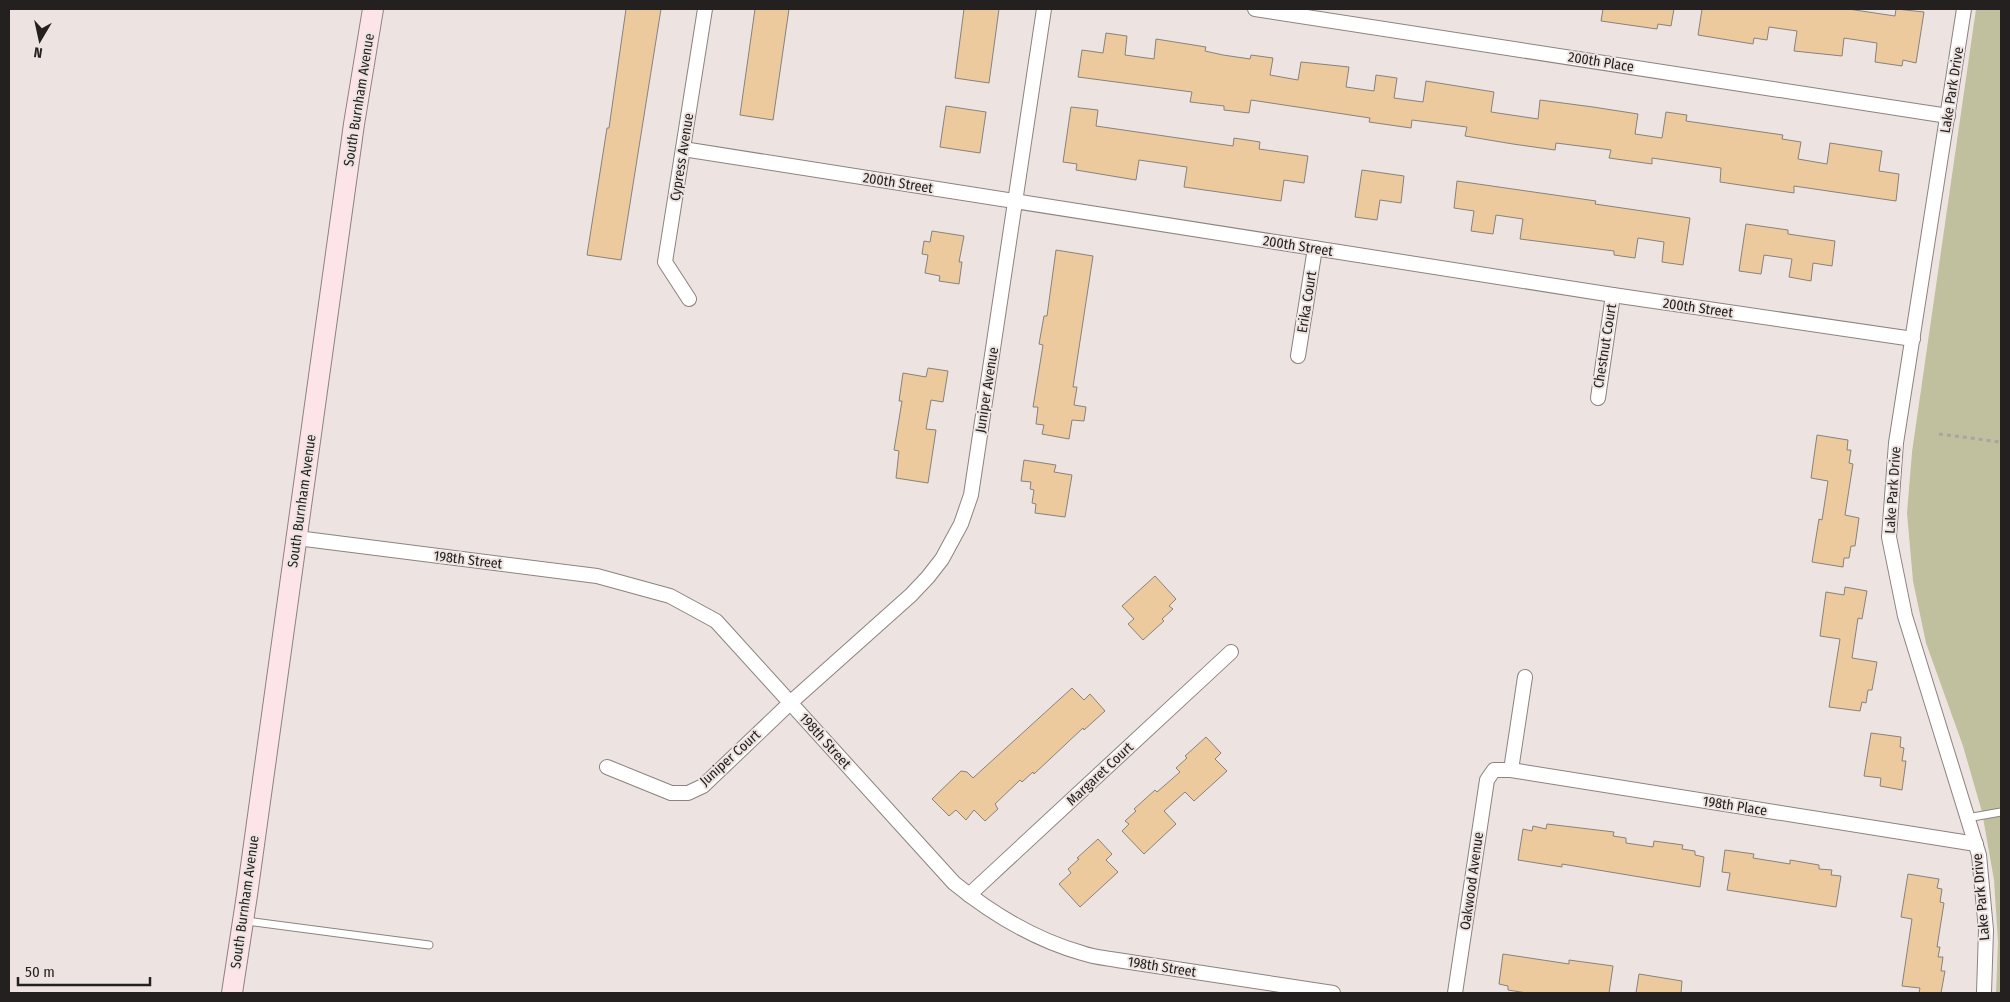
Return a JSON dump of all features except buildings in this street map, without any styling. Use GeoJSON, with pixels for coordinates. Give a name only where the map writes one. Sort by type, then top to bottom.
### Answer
{"type":"FeatureCollection","features":[{"type":"Feature","properties":{"kind":"main road","name":"South Burnham Avenue"},"geometry":{"type":"LineString","coordinates":[[232,993],[354,124],[373,9]]}},
{"type":"Feature","properties":{"kind":"street","name":"Cypress Avenue"},"geometry":{"type":"LineString","coordinates":[[689,299],[665,262],[705,9]]}},
{"type":"Feature","properties":{"kind":"street","name":"Juniper Avenue"},"geometry":{"type":"LineString","coordinates":[[790,703],[911,595],[942,559],[961,524],[970,495],[1044,9]]}},
{"type":"Feature","properties":{"kind":"street","name":"200th Place"},"geometry":{"type":"LineString","coordinates":[[1255,9],[1948,116]]}},
{"type":"Feature","properties":{"kind":"street","name":"Lake Park Drive"},"geometry":{"type":"LineString","coordinates":[[1964,9],[1896,443],[1889,537],[1905,616],[1976,844],[1983,883],[1986,930],[1984,993]]}},
{"type":"Feature","properties":{"kind":"street","name":"200th Street"},"geometry":{"type":"LineString","coordinates":[[683,149],[1613,295],[1913,339]]}},
{"type":"Feature","properties":{"kind":"street","name":"Erika Court"},"geometry":{"type":"LineString","coordinates":[[1298,356],[1315,248]]}},
{"type":"Feature","properties":{"kind":"street","name":"Chestnut Court"},"geometry":{"type":"LineString","coordinates":[[1598,398],[1613,295]]}},
{"type":"Feature","properties":{"kind":"street","name":"198th Street"},"geometry":{"type":"LineString","coordinates":[[297,538],[597,576],[670,596],[716,621],[954,883],[969,895],[1018,926],[1083,953],[1126,962],[1333,993]]}},
{"type":"Feature","properties":{"kind":"street","name":"Margaret Court"},"geometry":{"type":"LineString","coordinates":[[969,895],[1231,652]]}},
{"type":"Feature","properties":{"kind":"street"},"geometry":{"type":"LineString","coordinates":[[1511,770],[1525,677]]}},
{"type":"Feature","properties":{"kind":"street","name":"Juniper Court"},"geometry":{"type":"LineString","coordinates":[[607,767],[671,793],[688,793],[703,786],[790,703]]}},
{"type":"Feature","properties":{"kind":"street","name":"198th Place"},"geometry":{"type":"LineString","coordinates":[[1494,770],[1511,770],[1976,844]]}},
{"type":"Feature","properties":{"kind":"street","name":"Oakwood Avenue"},"geometry":{"type":"LineString","coordinates":[[1455,993],[1487,780],[1494,770]]}},
{"type":"Feature","properties":{"kind":"lane"},"geometry":{"type":"LineString","coordinates":[[1967,818],[2001,809]]}},
{"type":"Feature","properties":{"kind":"lane"},"geometry":{"type":"LineString","coordinates":[[243,921],[428,945]]}},
{"type":"Feature","properties":{"kind":"path"},"geometry":{"type":"LineString","coordinates":[[1939,434],[2001,442]]}},
{"type":"Feature","properties":{"kind":"green space"},"geometry":{"type":"Polygon","coordinates":[[[1976,9],[2001,9],[2001,993],[1996,993],[1998,942],[1994,880],[1982,812],[1963,746],[1926,643],[1913,581],[1907,513],[1912,452],[1976,9]]]}}]}
